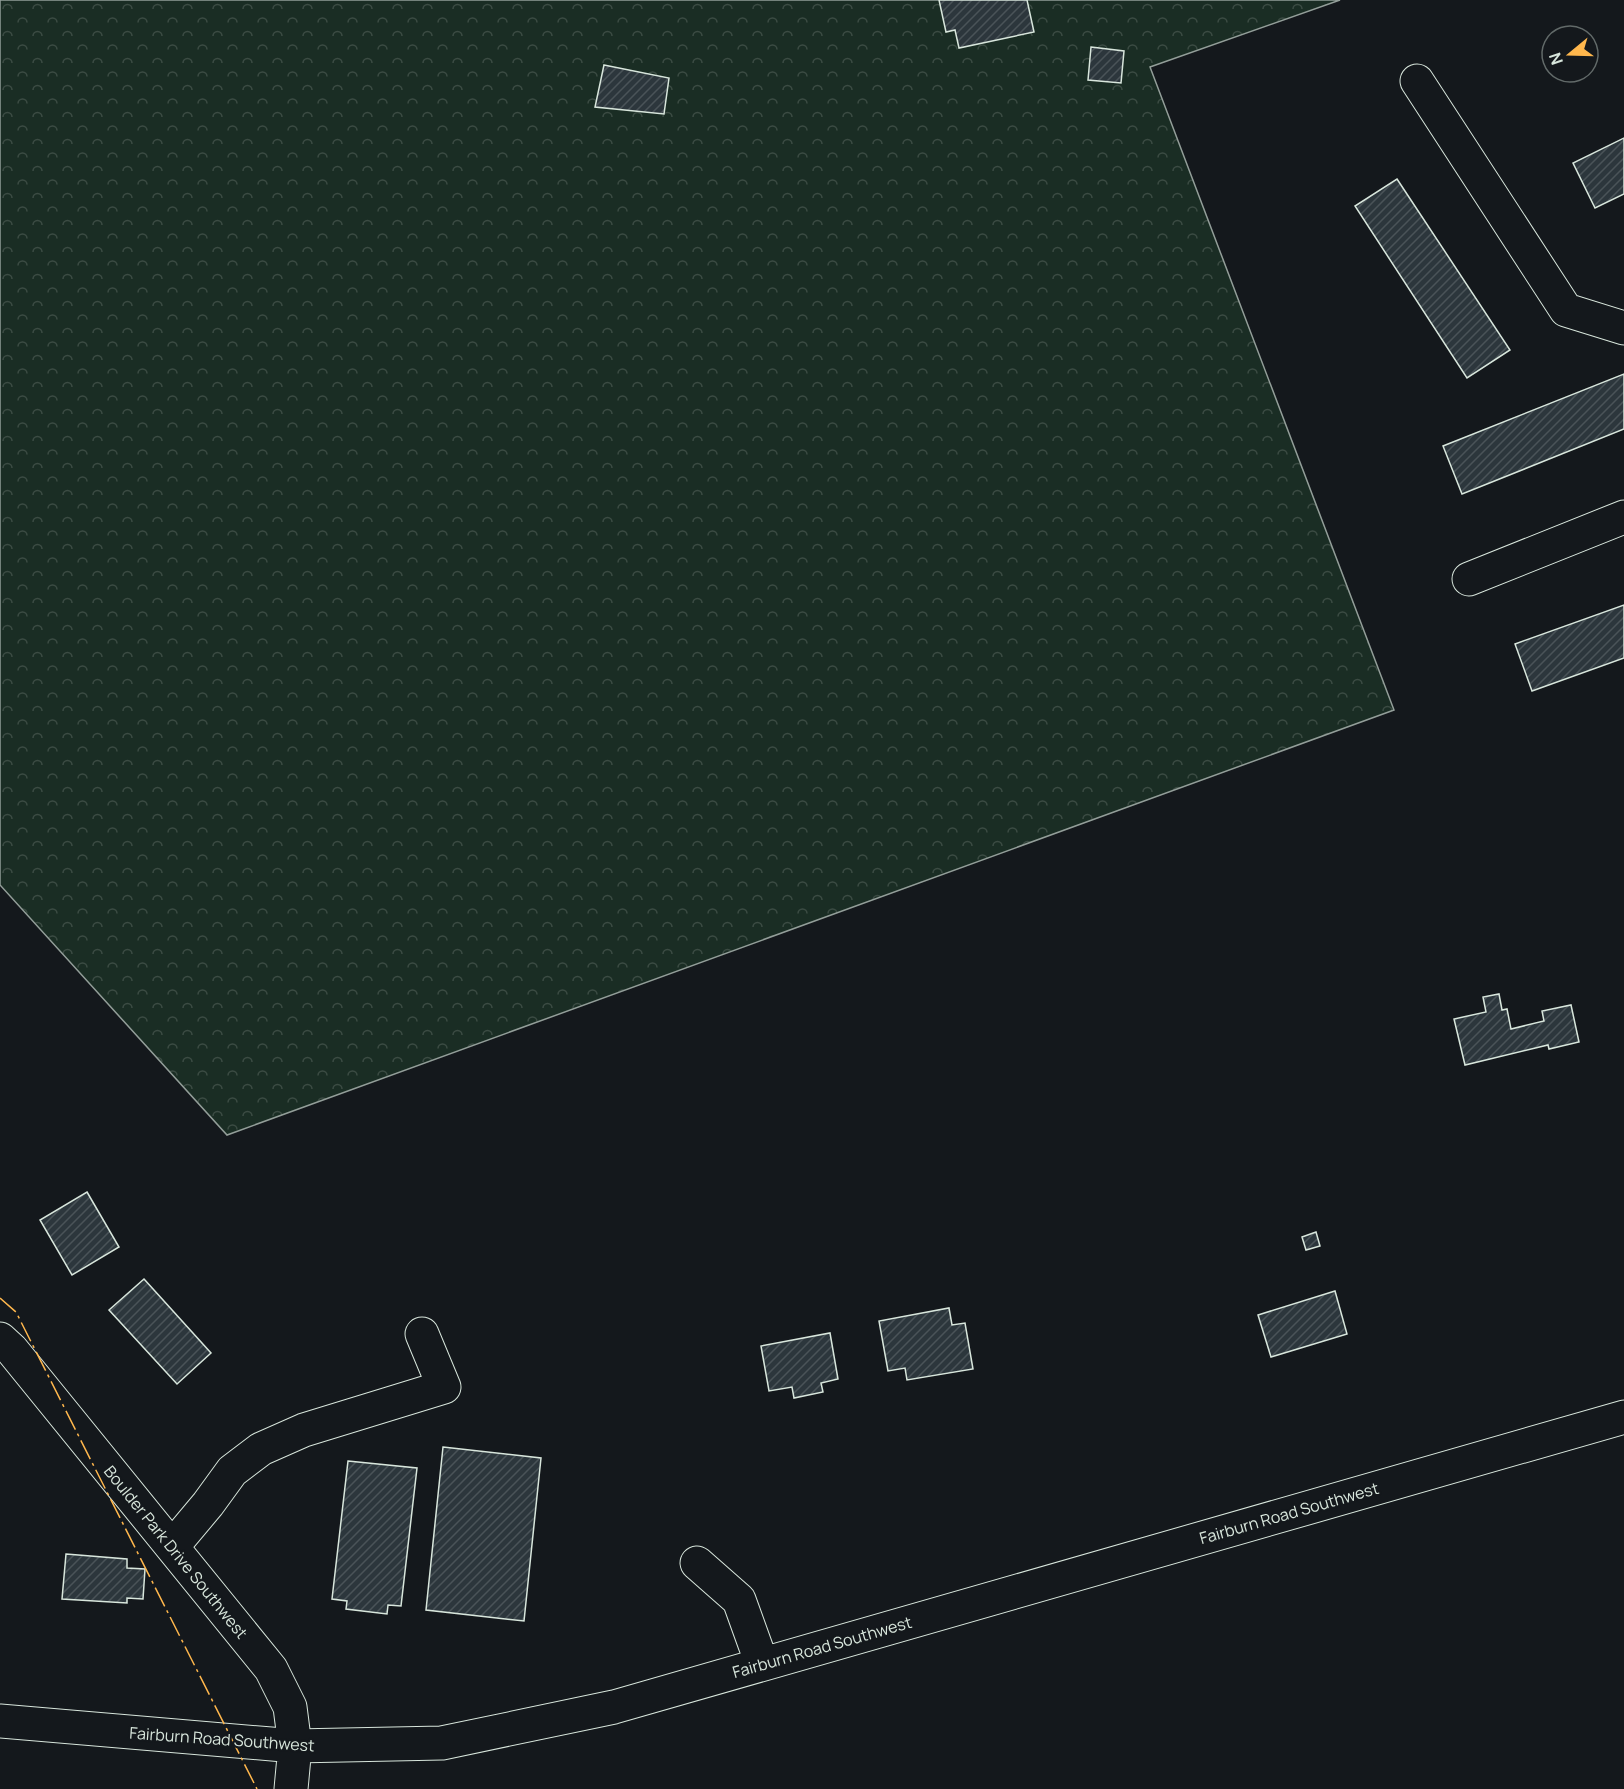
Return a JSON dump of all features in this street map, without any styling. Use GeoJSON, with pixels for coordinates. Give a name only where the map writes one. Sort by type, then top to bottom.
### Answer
{"type":"FeatureCollection","features":[{"type":"Feature","properties":{"kind":"street"},"geometry":{"type":"LineString","coordinates":[[1417,81],[1566,310],[1624,328]]}},
{"type":"Feature","properties":{"kind":"street"},"geometry":{"type":"LineString","coordinates":[[1469,579],[1624,517]]}},
{"type":"Feature","properties":{"kind":"street"},"geometry":{"type":"LineString","coordinates":[[172,1547],[232,1471],[261,1449],[304,1430],[444,1387],[422,1334]]}},
{"type":"Feature","properties":{"kind":"street","name":"Boulder Park Drive Southwest"},"geometry":{"type":"LineString","coordinates":[[0,1339],[12,1350],[271,1669],[290,1707],[295,1746],[291,1789]]}},
{"type":"Feature","properties":{"kind":"street","name":"Fairburn Road Southwest"},"geometry":{"type":"LineString","coordinates":[[0,1721],[295,1746],[442,1743],[614,1707],[1624,1417]]}},
{"type":"Feature","properties":{"kind":"street"},"geometry":{"type":"LineString","coordinates":[[697,1563],[739,1600],[762,1664]]}},
{"type":"Feature","properties":{"kind":"green space"},"geometry":{"type":"Polygon","coordinates":[[[0,0],[1340,0],[1150,67],[1394,710],[227,1135],[0,885],[0,0]]]}},
{"type":"Feature","properties":{"kind":"building"},"geometry":{"type":"Polygon","coordinates":[[[939,0],[1027,0],[1034,32],[959,48],[955,30],[946,32],[939,0]]]}},
{"type":"Feature","properties":{"kind":"building"},"geometry":{"type":"Polygon","coordinates":[[[1091,47],[1124,51],[1121,83],[1088,80],[1091,47]]]}},
{"type":"Feature","properties":{"kind":"building"},"geometry":{"type":"Polygon","coordinates":[[[604,65],[669,78],[664,114],[595,107],[604,65]]]}},
{"type":"Feature","properties":{"kind":"building"},"geometry":{"type":"Polygon","coordinates":[[[1624,138],[1624,194],[1595,208],[1573,163],[1624,138]]]}},
{"type":"Feature","properties":{"kind":"building"},"geometry":{"type":"Polygon","coordinates":[[[1397,179],[1510,350],[1467,378],[1355,206],[1397,179]]]}},
{"type":"Feature","properties":{"kind":"building"},"geometry":{"type":"Polygon","coordinates":[[[1624,374],[1624,429],[1462,494],[1443,446],[1624,374]]]}},
{"type":"Feature","properties":{"kind":"building"},"geometry":{"type":"Polygon","coordinates":[[[1624,605],[1624,658],[1532,691],[1515,644],[1624,605]]]}},
{"type":"Feature","properties":{"kind":"building"},"geometry":{"type":"Polygon","coordinates":[[[1499,994],[1502,1010],[1507,1009],[1511,1029],[1544,1021],[1542,1011],[1571,1005],[1579,1042],[1549,1049],[1548,1045],[1465,1065],[1454,1019],[1486,1012],[1483,997],[1499,994]]]}},
{"type":"Feature","properties":{"kind":"building"},"geometry":{"type":"Polygon","coordinates":[[[87,1192],[119,1247],[72,1275],[40,1220],[87,1192]]]}},
{"type":"Feature","properties":{"kind":"building"},"geometry":{"type":"Polygon","coordinates":[[[1316,1232],[1320,1246],[1306,1250],[1302,1237],[1316,1232]]]}},
{"type":"Feature","properties":{"kind":"building"},"geometry":{"type":"Polygon","coordinates":[[[144,1279],[211,1353],[177,1384],[109,1310],[144,1279]]]}},
{"type":"Feature","properties":{"kind":"building"},"geometry":{"type":"Polygon","coordinates":[[[1335,1291],[1347,1334],[1271,1357],[1258,1315],[1335,1291]]]}},
{"type":"Feature","properties":{"kind":"building"},"geometry":{"type":"Polygon","coordinates":[[[949,1308],[952,1325],[965,1323],[973,1369],[907,1380],[905,1368],[888,1371],[879,1321],[949,1308]]]}},
{"type":"Feature","properties":{"kind":"building"},"geometry":{"type":"Polygon","coordinates":[[[830,1333],[838,1379],[821,1383],[823,1392],[794,1398],[792,1387],[769,1391],[761,1346],[830,1333]]]}},
{"type":"Feature","properties":{"kind":"building"},"geometry":{"type":"Polygon","coordinates":[[[443,1447],[541,1458],[524,1621],[426,1610],[443,1447]]]}},
{"type":"Feature","properties":{"kind":"building"},"geometry":{"type":"Polygon","coordinates":[[[348,1461],[417,1468],[401,1606],[388,1605],[387,1614],[346,1609],[347,1601],[332,1599],[348,1461]]]}},
{"type":"Feature","properties":{"kind":"building"},"geometry":{"type":"Polygon","coordinates":[[[66,1554],[127,1559],[127,1568],[145,1569],[143,1599],[127,1598],[127,1603],[62,1599],[66,1554]]]}},
{"type":"Feature","properties":{"kind":"power"},"geometry":{"type":"LineString","coordinates":[[0,1298],[16,1312],[257,1789]]}}]}
